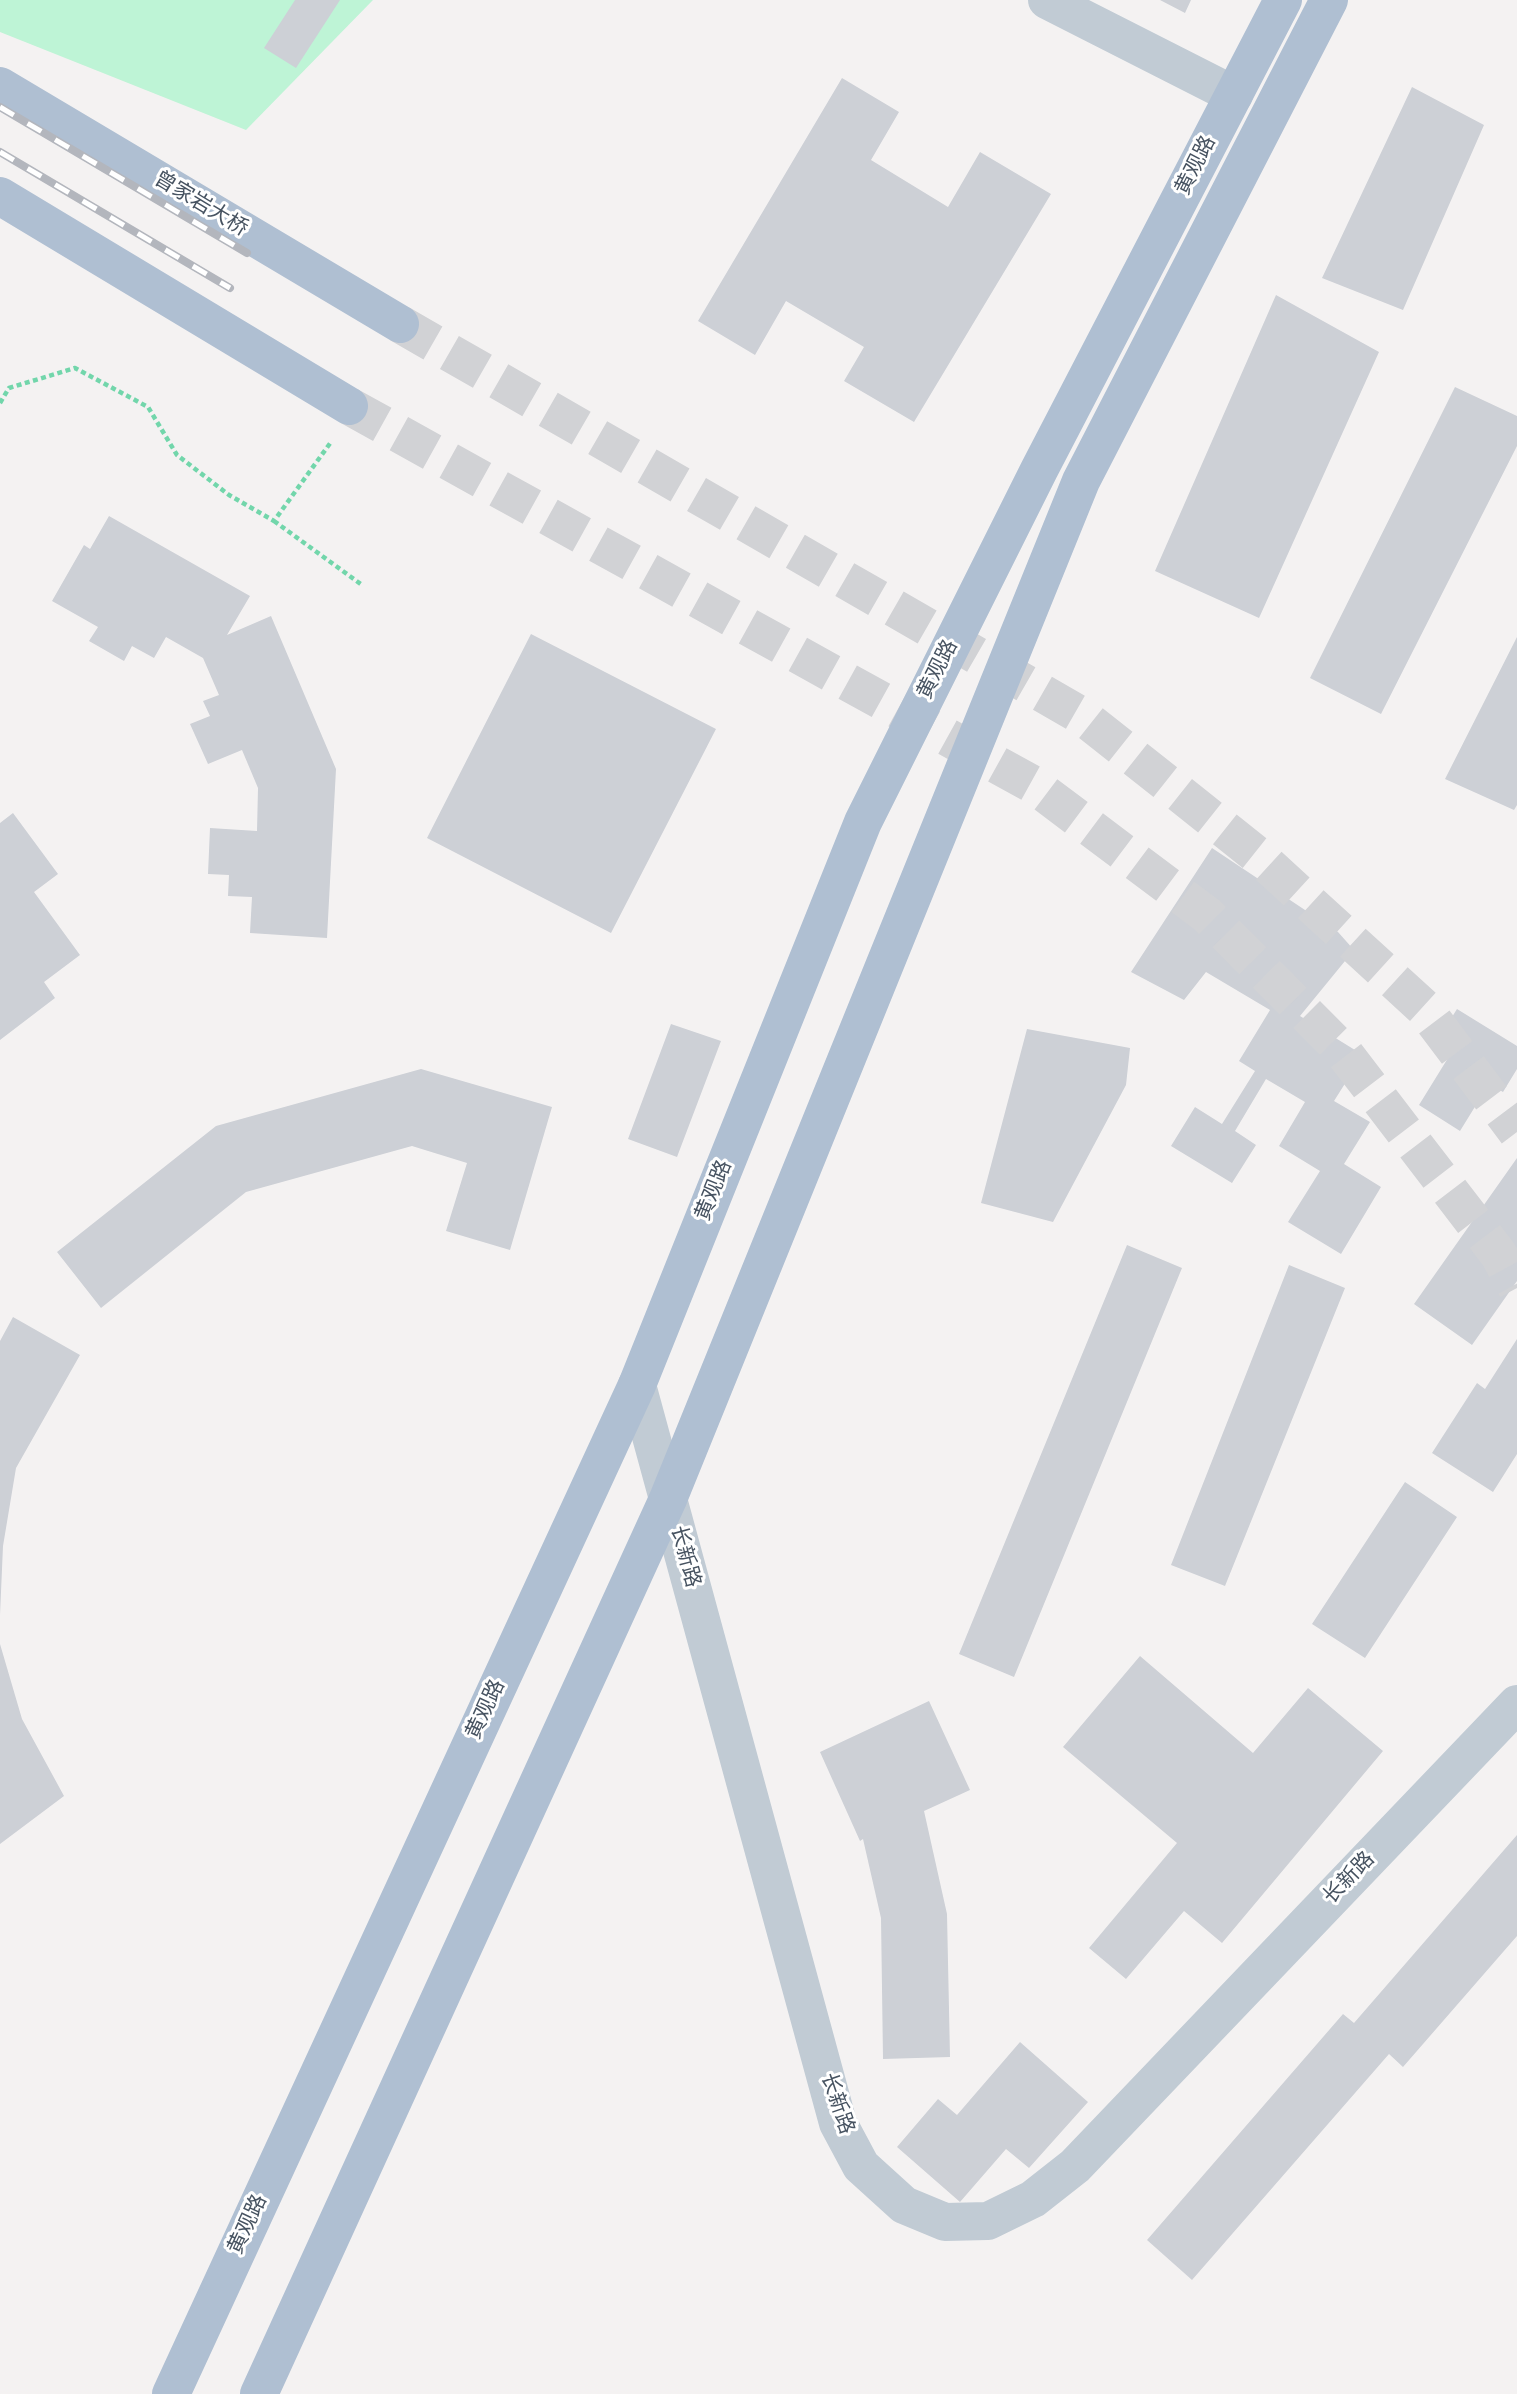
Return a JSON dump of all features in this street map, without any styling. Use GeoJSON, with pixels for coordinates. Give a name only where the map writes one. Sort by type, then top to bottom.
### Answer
{"type":"FeatureCollection","features":[{"type":"Feature","properties":{"kind":"main road","name":"黄观路"},"geometry":{"type":"LineString","coordinates":[[171,2394],[637,1385],[863,822],[1039,470],[1283,0]]}},
{"type":"Feature","properties":{"kind":"main road","name":"黄观路"},"geometry":{"type":"LineString","coordinates":[[259,2394],[668,1499],[1081,481],[1329,0]]}},
{"type":"Feature","properties":{"kind":"main road","name":"曾家岩大桥"},"geometry":{"type":"LineString","coordinates":[[0,86],[400,324]]}},
{"type":"Feature","properties":{"kind":"main road"},"geometry":{"type":"LineString","coordinates":[[0,196],[344,419]]}},
{"type":"Feature","properties":{"kind":"street"},"geometry":{"type":"LineString","coordinates":[[1047,0],[1234,95]]}},
{"type":"Feature","properties":{"kind":"street","name":"长新路"},"geometry":{"type":"LineString","coordinates":[[637,1385],[838,2123],[862,2166],[904,2205],[945,2222],[988,2221],[1032,2199],[1075,2166],[1517,1704]]}},
{"type":"Feature","properties":{"kind":"path"},"geometry":{"type":"LineString","coordinates":[[0,403],[9,388],[75,368],[148,407],[177,456],[229,495],[274,521],[362,585]]}},
{"type":"Feature","properties":{"kind":"path"},"geometry":{"type":"LineString","coordinates":[[274,521],[344,419]]}},
{"type":"Feature","properties":{"kind":"green space"},"geometry":{"type":"Polygon","coordinates":[[[0,0],[373,0],[246,130],[0,32],[0,0]]]}},
{"type":"Feature","properties":{"kind":"building"},"geometry":{"type":"Polygon","coordinates":[[[295,0],[340,0],[296,68],[264,48],[295,0]]]}},
{"type":"Feature","properties":{"kind":"building"},"geometry":{"type":"Polygon","coordinates":[[[1160,0],[1191,0],[1185,13],[1160,0]]]}},
{"type":"Feature","properties":{"kind":"building"},"geometry":{"type":"Polygon","coordinates":[[[842,78],[899,112],[871,160],[948,207],[980,152],[1051,194],[914,422],[844,381],[864,347],[786,301],[755,355],[698,321],[842,78]]]}},
{"type":"Feature","properties":{"kind":"building"},"geometry":{"type":"Polygon","coordinates":[[[1412,87],[1484,125],[1403,310],[1322,278],[1412,87]]]}},
{"type":"Feature","properties":{"kind":"building"},"geometry":{"type":"Polygon","coordinates":[[[1276,295],[1379,352],[1259,618],[1155,571],[1276,295]]]}},
{"type":"Feature","properties":{"kind":"building"},"geometry":{"type":"Polygon","coordinates":[[[1455,387],[1517,416],[1517,446],[1381,714],[1310,678],[1455,387]]]}},
{"type":"Feature","properties":{"kind":"building"},"geometry":{"type":"Polygon","coordinates":[[[109,516],[250,596],[227,635],[271,616],[336,769],[327,938],[250,933],[252,897],[228,896],[229,875],[208,874],[210,828],[257,831],[258,788],[242,750],[208,764],[190,724],[210,716],[203,701],[219,695],[203,658],[166,637],[154,658],[132,646],[124,661],[89,641],[98,627],[52,601],[84,545],[90,549],[109,516]]]}},
{"type":"Feature","properties":{"kind":"building"},"geometry":{"type":"Polygon","coordinates":[[[531,634],[716,729],[611,933],[427,838],[531,634]]]}},
{"type":"Feature","properties":{"kind":"building"},"geometry":{"type":"Polygon","coordinates":[[[1517,637],[1517,805],[1514,810],[1445,779],[1517,637]]]}},
{"type":"Feature","properties":{"kind":"building"},"geometry":{"type":"Polygon","coordinates":[[[13,813],[58,874],[34,892],[80,955],[44,982],[55,998],[0,1040],[0,823],[13,813]]]}},
{"type":"Feature","properties":{"kind":"building"},"geometry":{"type":"Polygon","coordinates":[[[1212,848],[1338,932],[1354,950],[1300,1016],[1363,1055],[1334,1101],[1370,1122],[1344,1164],[1381,1187],[1341,1254],[1288,1222],[1320,1171],[1279,1146],[1305,1102],[1266,1079],[1235,1131],[1256,1145],[1232,1183],[1171,1146],[1195,1107],[1222,1124],[1255,1071],[1239,1061],[1270,1010],[1206,972],[1184,1000],[1131,972],[1212,848]]]}},
{"type":"Feature","properties":{"kind":"building"},"geometry":{"type":"Polygon","coordinates":[[[1457,1009],[1517,1046],[1517,1069],[1503,1092],[1489,1084],[1460,1131],[1419,1105],[1448,1058],[1432,1049],[1457,1009]]]}},
{"type":"Feature","properties":{"kind":"building"},"geometry":{"type":"Polygon","coordinates":[[[671,1024],[721,1041],[677,1157],[628,1139],[671,1024]]]}},
{"type":"Feature","properties":{"kind":"building"},"geometry":{"type":"Polygon","coordinates":[[[1027,1029],[1130,1048],[1126,1085],[1053,1222],[981,1203],[1027,1029]]]}},
{"type":"Feature","properties":{"kind":"building"},"geometry":{"type":"Polygon","coordinates":[[[421,1069],[552,1107],[510,1250],[446,1231],[467,1163],[412,1146],[246,1192],[101,1308],[57,1252],[216,1126],[421,1069]]]}},
{"type":"Feature","properties":{"kind":"building"},"geometry":{"type":"Polygon","coordinates":[[[1517,1158],[1517,1281],[1472,1345],[1414,1304],[1517,1158]]]}},
{"type":"Feature","properties":{"kind":"building"},"geometry":{"type":"Polygon","coordinates":[[[1127,1245],[1182,1268],[1014,1677],[959,1654],[1127,1245]]]}},
{"type":"Feature","properties":{"kind":"building"},"geometry":{"type":"Polygon","coordinates":[[[1289,1265],[1345,1288],[1225,1586],[1171,1565],[1289,1265]]]}},
{"type":"Feature","properties":{"kind":"building"},"geometry":{"type":"Polygon","coordinates":[[[13,1317],[80,1355],[16,1468],[3,1546],[0,1615],[0,1341],[13,1317]]]}},
{"type":"Feature","properties":{"kind":"building"},"geometry":{"type":"Polygon","coordinates":[[[1517,1339],[1517,1454],[1493,1492],[1432,1453],[1477,1383],[1485,1389],[1517,1339]]]}},
{"type":"Feature","properties":{"kind":"building"},"geometry":{"type":"Polygon","coordinates":[[[1405,1482],[1457,1517],[1365,1658],[1312,1624],[1405,1482]]]}},
{"type":"Feature","properties":{"kind":"building"},"geometry":{"type":"Polygon","coordinates":[[[0,1644],[22,1719],[64,1796],[0,1844],[0,1644]]]}},
{"type":"Feature","properties":{"kind":"building"},"geometry":{"type":"Polygon","coordinates":[[[1140,1656],[1253,1753],[1308,1688],[1383,1751],[1222,1943],[1184,1911],[1126,1979],[1089,1948],[1177,1843],[1063,1747],[1140,1656]]]}},
{"type":"Feature","properties":{"kind":"building"},"geometry":{"type":"Polygon","coordinates":[[[929,1701],[970,1790],[924,1811],[947,1914],[950,2057],[883,2059],[881,1918],[863,1839],[860,1841],[820,1752],[929,1701]]]}},
{"type":"Feature","properties":{"kind":"building"},"geometry":{"type":"Polygon","coordinates":[[[1517,1835],[1517,1936],[1403,2067],[1389,2054],[1192,2280],[1147,2240],[1343,2014],[1354,2023],[1517,1835]]]}},
{"type":"Feature","properties":{"kind":"building"},"geometry":{"type":"Polygon","coordinates":[[[1020,2042],[1088,2102],[1029,2168],[1006,2149],[960,2202],[897,2147],[938,2099],[957,2115],[1020,2042]]]}},
{"type":"Feature","properties":{"kind":"tunnel"},"geometry":{"type":"LineString","coordinates":[[400,324],[1082,716],[1257,855],[1423,1007],[1517,1132]]}},
{"type":"Feature","properties":{"kind":"tunnel"},"geometry":{"type":"LineString","coordinates":[[349,406],[1032,784],[1207,915],[1341,1049],[1499,1255],[1517,1288]]}},
{"type":"Feature","properties":{"kind":"railway"},"geometry":{"type":"LineString","coordinates":[[0,107],[247,253]]}},
{"type":"Feature","properties":{"kind":"railway"},"geometry":{"type":"LineString","coordinates":[[0,152],[230,288]]}}]}
